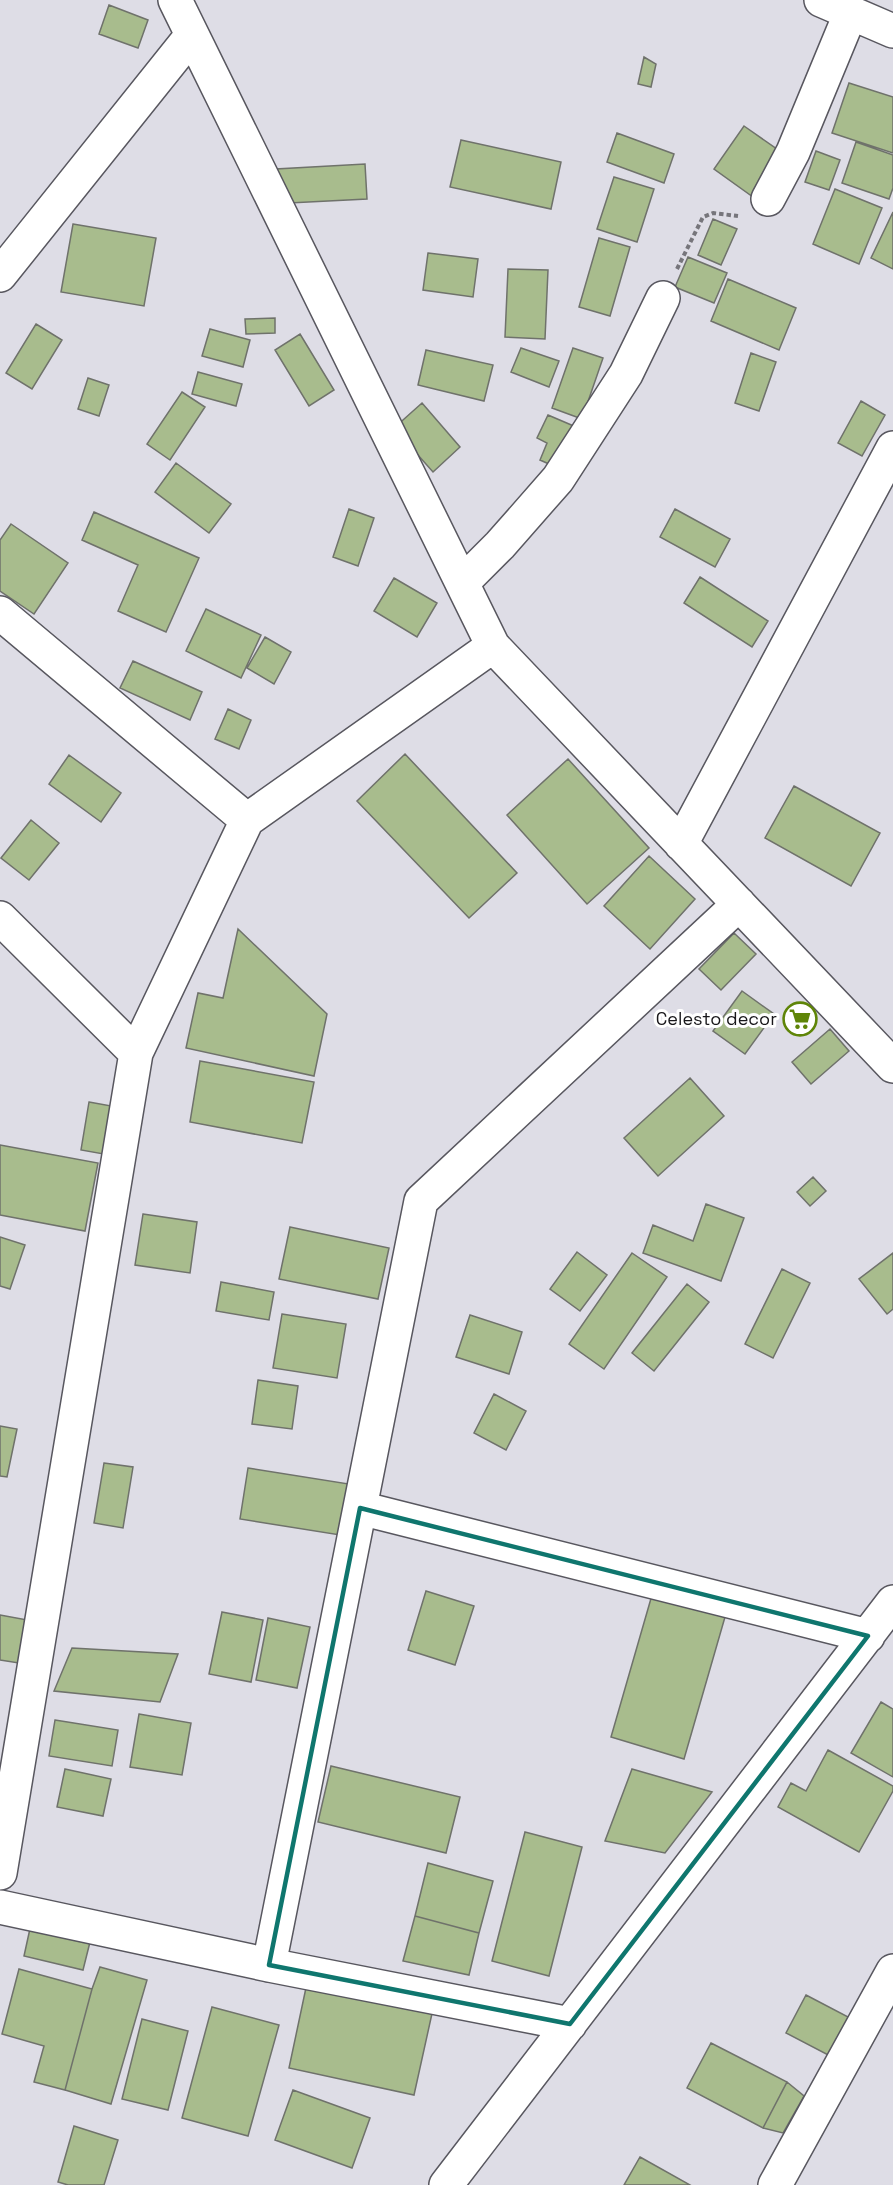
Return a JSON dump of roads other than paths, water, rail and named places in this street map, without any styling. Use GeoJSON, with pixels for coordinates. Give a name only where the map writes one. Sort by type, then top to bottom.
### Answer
{"type":"FeatureCollection","features":[{"type":"Feature","properties":{"kind":"street"},"geometry":{"type":"LineString","coordinates":[[175,0],[493,646],[893,1066]]}},
{"type":"Feature","properties":{"kind":"street"},"geometry":{"type":"LineString","coordinates":[[821,0],[893,31]]}},
{"type":"Feature","properties":{"kind":"street"},"geometry":{"type":"LineString","coordinates":[[768,199],[793,152],[851,12]]}},
{"type":"Feature","properties":{"kind":"street"},"geometry":{"type":"LineString","coordinates":[[0,275],[192,35]]}},
{"type":"Feature","properties":{"kind":"street"},"geometry":{"type":"LineString","coordinates":[[462,583],[500,545],[558,479],[626,374],[663,298]]}},
{"type":"Feature","properties":{"kind":"street"},"geometry":{"type":"LineString","coordinates":[[681,844],[893,448]]}},
{"type":"Feature","properties":{"kind":"street"},"geometry":{"type":"LineString","coordinates":[[0,613],[248,820]]}},
{"type":"Feature","properties":{"kind":"street"},"geometry":{"type":"LineString","coordinates":[[0,1873],[136,1053],[248,820],[493,646]]}},
{"type":"Feature","properties":{"kind":"street"},"geometry":{"type":"LineString","coordinates":[[269,1965],[421,1201],[739,904]]}},
{"type":"Feature","properties":{"kind":"street"},"geometry":{"type":"LineString","coordinates":[[0,918],[136,1053]]}},
{"type":"Feature","properties":{"kind":"street"},"geometry":{"type":"LineString","coordinates":[[360,1508],[868,1636]]}},
{"type":"Feature","properties":{"kind":"street"},"geometry":{"type":"LineString","coordinates":[[446,2185],[893,1602]]}},
{"type":"Feature","properties":{"kind":"street"},"geometry":{"type":"LineString","coordinates":[[0,1907],[269,1965],[570,2024]]}},
{"type":"Feature","properties":{"kind":"street"},"geometry":{"type":"LineString","coordinates":[[775,2185],[893,1971]]}},
{"type":"Feature","properties":{"kind":"place","name":"Celesto decor"},"geometry":{"type":"Point","coordinates":[800,1019]}}]}
